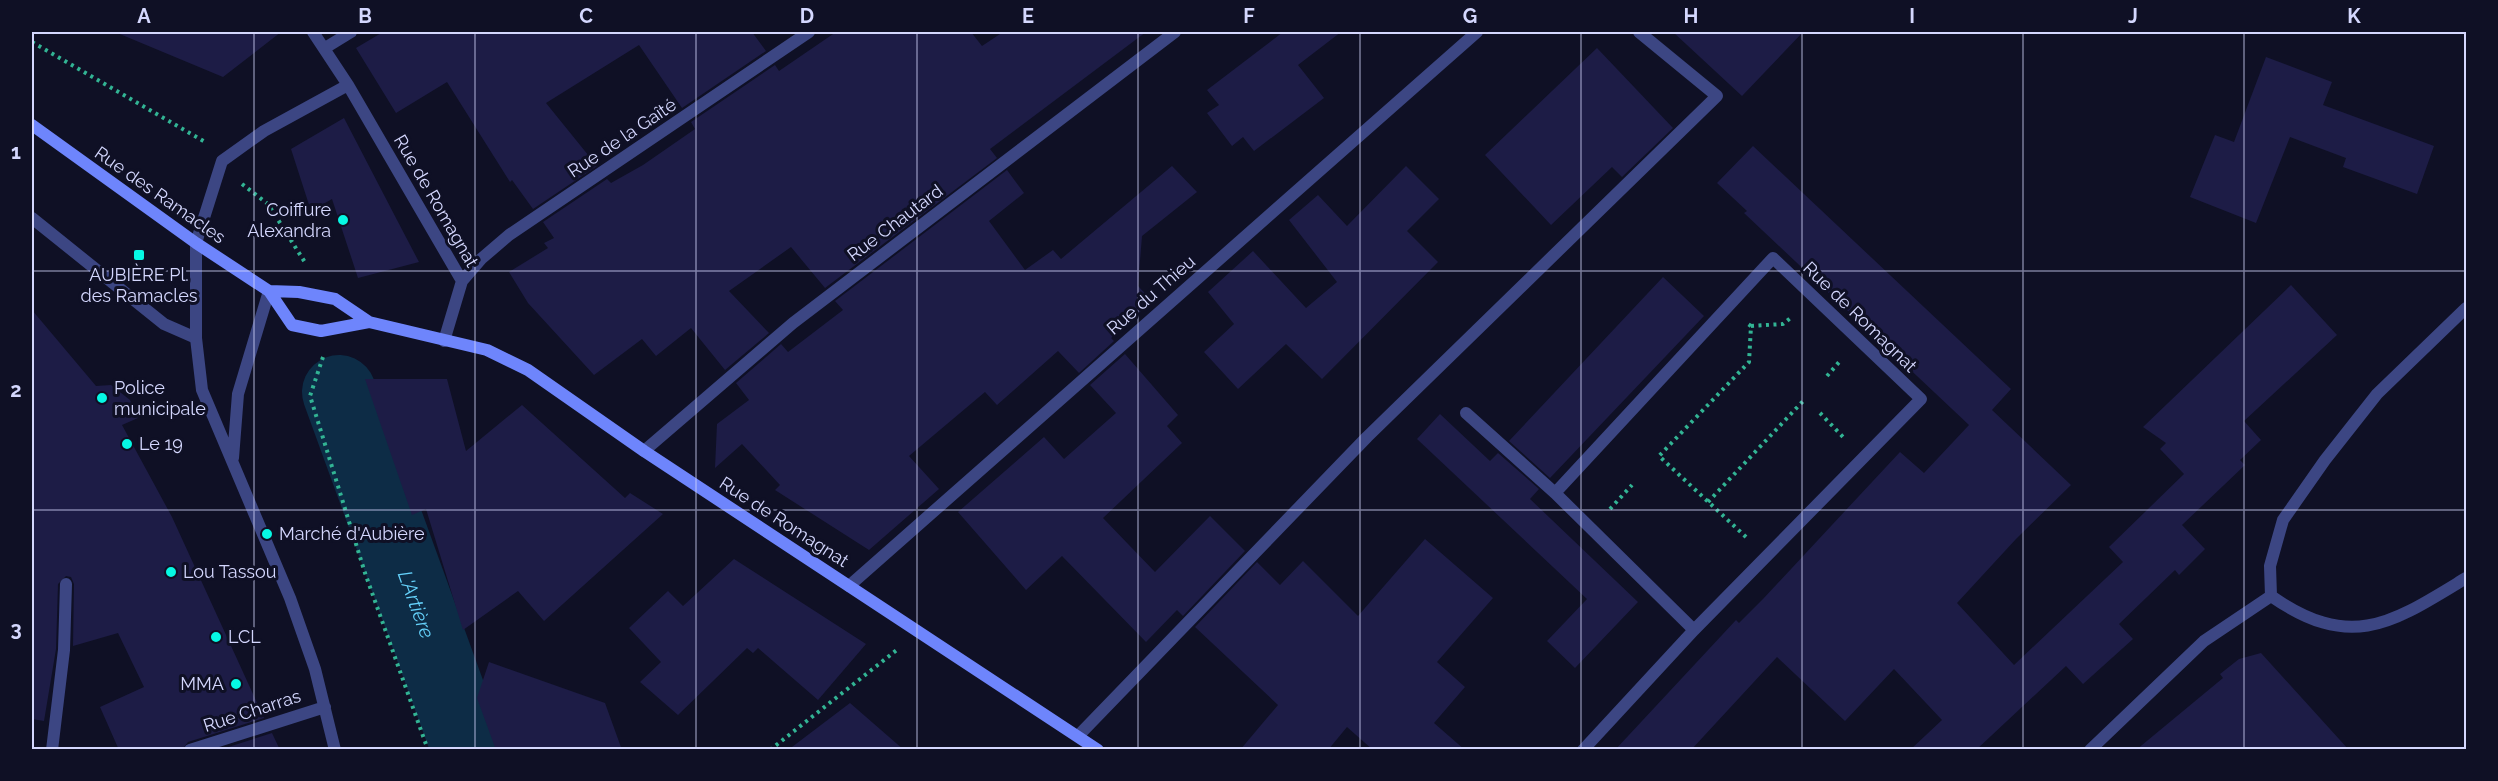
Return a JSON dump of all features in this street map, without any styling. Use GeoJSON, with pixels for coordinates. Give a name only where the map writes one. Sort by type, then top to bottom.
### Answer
{"type":"FeatureCollection","features":[{"type":"Feature","properties":{"kind":"main road","name":"Rue des Ramacles"},"geometry":{"type":"LineString","coordinates":[[32,125],[196,243],[268,291]]}},
{"type":"Feature","properties":{"kind":"main road","name":"Rue de Romagnat"},"geometry":{"type":"LineString","coordinates":[[268,291],[299,292],[335,299],[369,322],[487,350],[528,370],[644,451],[1098,750]]}},
{"type":"Feature","properties":{"kind":"main road","name":"Rue de Romagnat"},"geometry":{"type":"LineString","coordinates":[[268,291],[292,325],[321,331],[369,322]]}},
{"type":"Feature","properties":{"kind":"street","name":"Rue de Romagnat"},"geometry":{"type":"LineString","coordinates":[[313,32],[348,85],[462,281],[444,341]]}},
{"type":"Feature","properties":{"kind":"street"},"geometry":{"type":"LineString","coordinates":[[325,48],[351,32]]}},
{"type":"Feature","properties":{"kind":"street","name":"Rue de la Gaîté"},"geometry":{"type":"LineString","coordinates":[[462,281],[481,259],[509,235],[809,32]]}},
{"type":"Feature","properties":{"kind":"street","name":"Rue Chautard"},"geometry":{"type":"LineString","coordinates":[[644,451],[793,322],[1175,32]]}},
{"type":"Feature","properties":{"kind":"street","name":"Rue du Thieu"},"geometry":{"type":"LineString","coordinates":[[849,586],[1477,32]]}},
{"type":"Feature","properties":{"kind":"street"},"geometry":{"type":"LineString","coordinates":[[1078,736],[1367,437],[1717,96],[1639,32]]}},
{"type":"Feature","properties":{"kind":"street"},"geometry":{"type":"LineString","coordinates":[[335,750],[325,707],[290,598],[202,390],[196,338],[196,243],[222,161],[264,131],[348,85]]}},
{"type":"Feature","properties":{"kind":"street"},"geometry":{"type":"LineString","coordinates":[[32,218],[164,324],[196,338]]}},
{"type":"Feature","properties":{"kind":"street","name":"Rue de Romagnat"},"geometry":{"type":"LineString","coordinates":[[1555,493],[1773,258],[1921,399],[1694,630],[1583,750]]}},
{"type":"Feature","properties":{"kind":"street"},"geometry":{"type":"LineString","coordinates":[[233,462],[238,394],[268,291]]}},
{"type":"Feature","properties":{"kind":"street"},"geometry":{"type":"LineString","coordinates":[[2271,596],[2270,566],[2283,520],[2325,460],[2377,394],[2466,308]]}},
{"type":"Feature","properties":{"kind":"street"},"geometry":{"type":"LineString","coordinates":[[1466,413],[1555,493],[1694,630]]}},
{"type":"Feature","properties":{"kind":"street"},"geometry":{"type":"LineString","coordinates":[[2271,596],[2298,615],[2327,626],[2360,628],[2395,620],[2466,578]]}},
{"type":"Feature","properties":{"kind":"street"},"geometry":{"type":"LineString","coordinates":[[52,750],[64,650],[66,584]]}},
{"type":"Feature","properties":{"kind":"street"},"geometry":{"type":"LineString","coordinates":[[2090,750],[2204,641],[2271,596]]}},
{"type":"Feature","properties":{"kind":"street","name":"Rue Charras"},"geometry":{"type":"LineString","coordinates":[[190,750],[325,707]]}},
{"type":"Feature","properties":{"kind":"path"},"geometry":{"type":"LineString","coordinates":[[32,42],[210,145]]}},
{"type":"Feature","properties":{"kind":"path"},"geometry":{"type":"LineString","coordinates":[[239,182],[268,204],[310,270]]}},
{"type":"Feature","properties":{"kind":"path"},"geometry":{"type":"LineString","coordinates":[[1728,306],[1751,326],[1788,321],[1812,295]]}},
{"type":"Feature","properties":{"kind":"path"},"geometry":{"type":"LineString","coordinates":[[1751,326],[1749,362],[1659,456],[1766,557]]}},
{"type":"Feature","properties":{"kind":"path"},"geometry":{"type":"LineString","coordinates":[[323,356],[310,396],[365,573],[428,750]]}},
{"type":"Feature","properties":{"kind":"path"},"geometry":{"type":"LineString","coordinates":[[1708,502],[1805,399]]}},
{"type":"Feature","properties":{"kind":"path"},"geometry":{"type":"LineString","coordinates":[[1820,413],[1864,458]]}},
{"type":"Feature","properties":{"kind":"path"},"geometry":{"type":"LineString","coordinates":[[770,750],[919,632]]}},
{"type":"Feature","properties":{"kind":"building"},"geometry":{"type":"Polygon","coordinates":[[[115,32],[281,32],[223,77],[115,32]]]}},
{"type":"Feature","properties":{"kind":"building"},"geometry":{"type":"Polygon","coordinates":[[[383,32],[752,32],[766,51],[682,108],[639,45],[546,103],[597,166],[533,209],[512,180],[510,182],[447,82],[396,113],[356,48],[383,32]]]}},
{"type":"Feature","properties":{"kind":"building"},"geometry":{"type":"Polygon","coordinates":[[[836,32],[971,32],[982,46],[1003,32],[1146,32],[990,149],[997,158],[825,288],[791,247],[729,291],[769,333],[725,370],[691,328],[656,356],[642,339],[594,375],[528,303],[509,272],[548,248],[544,243],[554,238],[543,222],[607,179],[611,183],[643,165],[695,129],[691,122],[775,65],[779,71],[836,32]]]}},
{"type":"Feature","properties":{"kind":"building"},"geometry":{"type":"Polygon","coordinates":[[[1283,32],[1341,32],[1298,65],[1324,98],[1254,151],[1243,137],[1232,146],[1207,113],[1219,105],[1207,90],[1283,32]]]}},
{"type":"Feature","properties":{"kind":"building"},"geometry":{"type":"Polygon","coordinates":[[[1673,32],[1803,32],[1742,96],[1673,32]]]}},
{"type":"Feature","properties":{"kind":"building"},"geometry":{"type":"Polygon","coordinates":[[[1597,48],[1673,128],[1622,177],[1612,167],[1551,225],[1485,155],[1597,48]]]}},
{"type":"Feature","properties":{"kind":"building"},"geometry":{"type":"Polygon","coordinates":[[[2266,57],[2332,82],[2323,105],[2434,146],[2417,194],[2343,167],[2346,158],[2290,137],[2256,223],[2190,197],[2215,135],[2234,142],[2266,57]]]}},
{"type":"Feature","properties":{"kind":"building"},"geometry":{"type":"Polygon","coordinates":[[[344,118],[419,262],[358,278],[332,199],[311,211],[291,149],[344,118]]]}},
{"type":"Feature","properties":{"kind":"building"},"geometry":{"type":"Polygon","coordinates":[[[1753,146],[2011,389],[1992,410],[2071,485],[2016,539],[1957,603],[2014,665],[2123,562],[2109,547],[2184,474],[2160,449],[2166,443],[2143,427],[2291,285],[2337,335],[2244,421],[2261,440],[2240,460],[2245,465],[2182,525],[2205,549],[2179,575],[2175,570],[2119,624],[2133,639],[2083,684],[2066,666],[1976,750],[1910,750],[1942,720],[1894,669],[1845,721],[1777,657],[1691,750],[1615,750],[1736,620],[1739,623],[1763,599],[1900,452],[1924,473],[1969,425],[1744,213],[1747,211],[1717,183],[1753,146]]]}},
{"type":"Feature","properties":{"kind":"building"},"geometry":{"type":"Polygon","coordinates":[[[1172,166],[1197,192],[1142,236],[1138,286],[1152,301],[1111,338],[1114,341],[1079,373],[1058,351],[997,405],[985,392],[909,456],[939,489],[869,550],[775,490],[780,485],[742,444],[715,468],[717,424],[749,400],[736,383],[781,344],[788,352],[843,310],[835,301],[1007,170],[1024,193],[989,221],[1025,270],[1053,250],[1061,259],[1172,166]]]}},
{"type":"Feature","properties":{"kind":"building"},"geometry":{"type":"Polygon","coordinates":[[[1406,166],[1439,199],[1407,231],[1438,262],[1322,379],[1286,344],[1238,389],[1204,352],[1234,324],[1208,292],[1253,251],[1306,308],[1337,282],[1289,220],[1318,195],[1347,226],[1406,166]]]}},
{"type":"Feature","properties":{"kind":"building"},"geometry":{"type":"Polygon","coordinates":[[[1663,277],[1704,316],[1550,478],[1509,441],[1663,277]]]}},
{"type":"Feature","properties":{"kind":"building"},"geometry":{"type":"Polygon","coordinates":[[[32,310],[96,386],[111,385],[130,400],[138,418],[122,425],[172,517],[264,718],[188,742],[182,750],[119,750],[100,707],[144,687],[118,633],[73,646],[74,584],[71,577],[66,576],[58,584],[56,649],[44,721],[32,719],[32,310]]]}},
{"type":"Feature","properties":{"kind":"building"},"geometry":{"type":"Polygon","coordinates":[[[1125,354],[1178,415],[1167,426],[1182,443],[1103,518],[1155,572],[1210,516],[1245,551],[1183,616],[1177,610],[1146,642],[1062,556],[1026,590],[958,512],[1044,437],[1064,459],[1116,413],[1090,385],[1125,354]]]}},
{"type":"Feature","properties":{"kind":"building"},"geometry":{"type":"Polygon","coordinates":[[[365,379],[447,379],[466,451],[522,405],[625,498],[630,493],[663,514],[544,621],[518,591],[463,630],[426,509],[412,515],[365,379]]]}},
{"type":"Feature","properties":{"kind":"building"},"geometry":{"type":"Polygon","coordinates":[[[1440,414],[1490,461],[1498,453],[1539,489],[1530,499],[1638,602],[1575,668],[1547,641],[1587,599],[1417,439],[1440,414]]]}},
{"type":"Feature","properties":{"kind":"building"},"geometry":{"type":"Polygon","coordinates":[[[1425,539],[1493,598],[1437,662],[1465,687],[1434,723],[1465,750],[1373,750],[1347,727],[1328,750],[1240,750],[1278,705],[1195,627],[1257,562],[1280,585],[1303,561],[1358,616],[1425,539]]]}},
{"type":"Feature","properties":{"kind":"building"},"geometry":{"type":"Polygon","coordinates":[[[734,559],[866,644],[818,700],[758,648],[753,653],[747,648],[678,715],[640,682],[661,662],[629,628],[668,591],[683,606],[734,559]]]}},
{"type":"Feature","properties":{"kind":"building"},"geometry":{"type":"Polygon","coordinates":[[[2261,653],[2349,750],[2136,750],[2223,678],[2220,674],[2239,659],[2261,653]]]}},
{"type":"Feature","properties":{"kind":"building"},"geometry":{"type":"Polygon","coordinates":[[[489,662],[605,703],[622,750],[496,750],[477,698],[489,662]]]}},
{"type":"Feature","properties":{"kind":"building"},"geometry":{"type":"Polygon","coordinates":[[[850,703],[904,750],[788,750],[850,703]]]}},
{"type":"Feature","properties":{"kind":"building"},"geometry":{"type":"Polygon","coordinates":[[[272,733],[280,750],[219,750],[272,733]]]}},
{"type":"Feature","properties":{"kind":"waterway","name":"L'Artière"},"geometry":{"type":"LineString","coordinates":[[339,392],[469,750]]}},
{"type":"Feature","properties":{"kind":"place","name":"Coiffure Alexandra"},"geometry":{"type":"Point","coordinates":[343,220]}},
{"type":"Feature","properties":{"kind":"place","name":"AUBIÈRE Pl. des Ramacles"},"geometry":{"type":"Point","coordinates":[139,255]}},
{"type":"Feature","properties":{"kind":"place","name":"Police municipale"},"geometry":{"type":"Point","coordinates":[102,398]}},
{"type":"Feature","properties":{"kind":"place","name":"Le 19"},"geometry":{"type":"Point","coordinates":[127,444]}},
{"type":"Feature","properties":{"kind":"place","name":"Marché d'Aubière"},"geometry":{"type":"Point","coordinates":[267,534]}},
{"type":"Feature","properties":{"kind":"place","name":"Lou Tassou"},"geometry":{"type":"Point","coordinates":[171,572]}},
{"type":"Feature","properties":{"kind":"place","name":"LCL"},"geometry":{"type":"Point","coordinates":[216,637]}},
{"type":"Feature","properties":{"kind":"place","name":"MMA"},"geometry":{"type":"Point","coordinates":[236,684]}}]}
